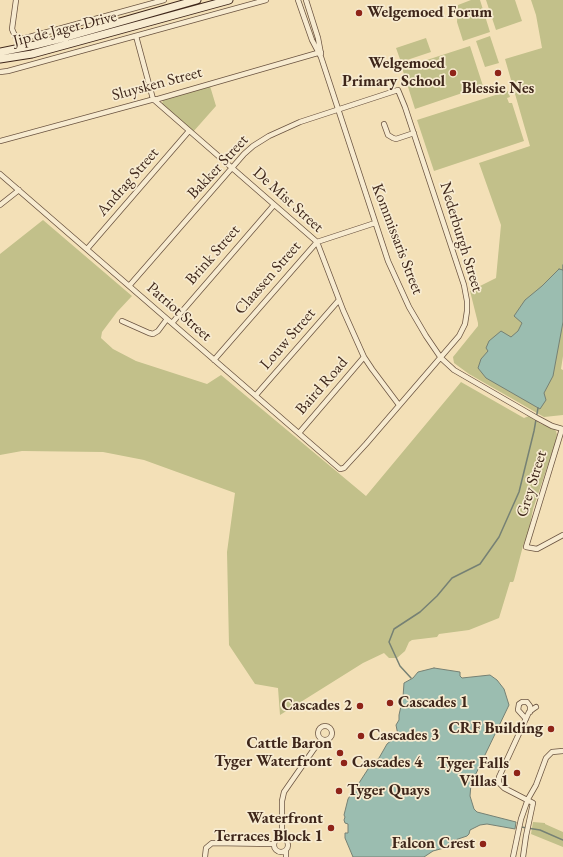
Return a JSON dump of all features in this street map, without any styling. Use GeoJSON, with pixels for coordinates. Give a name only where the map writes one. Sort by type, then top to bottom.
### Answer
{"type":"FeatureCollection","features":[{"type":"Feature","properties":{"kind":"main road","name":"Jip de Jager Drive"},"geometry":{"type":"LineString","coordinates":[[0,52],[54,40],[197,0]]}},
{"type":"Feature","properties":{"kind":"main road","name":"Jip de Jager Drive"},"geometry":{"type":"LineString","coordinates":[[0,59],[32,54],[229,0]]}},
{"type":"Feature","properties":{"kind":"street"},"geometry":{"type":"LineString","coordinates":[[16,0],[12,27],[13,34],[17,38],[25,38],[164,0]]}},
{"type":"Feature","properties":{"kind":"street"},"geometry":{"type":"LineString","coordinates":[[0,72],[266,0]]}},
{"type":"Feature","properties":{"kind":"street","name":"Kommissaris Street"},"geometry":{"type":"LineString","coordinates":[[298,0],[312,40],[320,54]]}},
{"type":"Feature","properties":{"kind":"street","name":"Kommissaris Street"},"geometry":{"type":"LineString","coordinates":[[306,0],[318,38],[320,54],[375,223],[388,261],[409,307],[441,358],[454,370],[537,418],[552,426],[562,429]]}},
{"type":"Feature","properties":{"kind":"street"},"geometry":{"type":"LineString","coordinates":[[136,36],[153,99]]}},
{"type":"Feature","properties":{"kind":"street","name":"Sluysken Street"},"geometry":{"type":"LineString","coordinates":[[0,141],[320,54]]}},
{"type":"Feature","properties":{"kind":"street","name":"Bakker Street"},"geometry":{"type":"LineString","coordinates":[[130,286],[232,168],[253,146],[269,136],[300,122],[398,90]]}},
{"type":"Feature","properties":{"kind":"street","name":"Nederburgh Street"},"geometry":{"type":"LineString","coordinates":[[340,469],[344,468],[441,358],[462,330],[465,324],[467,311],[464,285],[414,133],[398,90]]}},
{"type":"Feature","properties":{"kind":"street","name":"De Mist Street"},"geometry":{"type":"LineString","coordinates":[[153,99],[317,242],[339,300],[364,357],[399,405]]}},
{"type":"Feature","properties":{"kind":"street"},"geometry":{"type":"LineString","coordinates":[[384,124],[388,135],[396,139],[414,133]]}},
{"type":"Feature","properties":{"kind":"street","name":"Andrag Street"},"geometry":{"type":"LineString","coordinates":[[87,249],[189,131]]}},
{"type":"Feature","properties":{"kind":"street","name":"Patriot Street"},"geometry":{"type":"LineString","coordinates":[[0,174],[340,469]]}},
{"type":"Feature","properties":{"kind":"street"},"geometry":{"type":"LineString","coordinates":[[0,205],[19,190]]}},
{"type":"Feature","properties":{"kind":"street","name":"Brink Street"},"geometry":{"type":"LineString","coordinates":[[172,323],[274,205]]}},
{"type":"Feature","properties":{"kind":"street","name":"Claassen Street"},"geometry":{"type":"LineString","coordinates":[[214,360],[317,242],[375,223]]}},
{"type":"Feature","properties":{"kind":"street","name":"Louw Street"},"geometry":{"type":"LineString","coordinates":[[256,395],[339,300]]}},
{"type":"Feature","properties":{"kind":"street"},"geometry":{"type":"LineString","coordinates":[[122,321],[152,334],[158,332],[167,319]]}},
{"type":"Feature","properties":{"kind":"street","name":"Baird Road"},"geometry":{"type":"LineString","coordinates":[[299,433],[364,357]]}},
{"type":"Feature","properties":{"kind":"street","name":"Grey Street"},"geometry":{"type":"LineString","coordinates":[[562,429],[526,547],[537,549],[563,535]]}},
{"type":"Feature","properties":{"kind":"street"},"geometry":{"type":"LineString","coordinates":[[526,719],[518,710],[520,703],[524,701],[527,702],[530,706],[530,712]]}},
{"type":"Feature","properties":{"kind":"street"},"geometry":{"type":"LineString","coordinates":[[533,803],[500,785],[499,774],[526,719],[533,708],[536,707]]}},
{"type":"Feature","properties":{"kind":"street"},"geometry":{"type":"LineString","coordinates":[[282,838],[283,796],[314,749],[323,740],[328,739],[331,736],[331,731],[328,727],[320,727],[314,749]]}},
{"type":"Feature","properties":{"kind":"street"},"geometry":{"type":"LineString","coordinates":[[318,737],[323,740]]}},
{"type":"Feature","properties":{"kind":"street"},"geometry":{"type":"LineString","coordinates":[[514,857],[521,819],[547,756],[552,752],[563,751]]}},
{"type":"Feature","properties":{"kind":"street"},"geometry":{"type":"LineString","coordinates":[[523,857],[536,785]]}},
{"type":"Feature","properties":{"kind":"street"},"geometry":{"type":"LineString","coordinates":[[282,838],[278,838],[274,844],[274,848],[278,854],[286,851]]}},
{"type":"Feature","properties":{"kind":"street"},"geometry":{"type":"LineString","coordinates":[[282,838],[286,840],[288,844],[286,857]]}},
{"type":"Feature","properties":{"kind":"street"},"geometry":{"type":"LineString","coordinates":[[205,857],[205,851],[208,846],[215,843],[274,844]]}},
{"type":"Feature","properties":{"kind":"shaded area"},"geometry":{"type":"Polygon","coordinates":[[[471,0],[480,0],[490,32],[463,41],[457,22],[458,5],[471,0]]]}},
{"type":"Feature","properties":{"kind":"shaded area"},"geometry":{"type":"Polygon","coordinates":[[[486,0],[515,0],[522,21],[496,30],[486,0]]]}},
{"type":"Feature","properties":{"kind":"shaded area"},"geometry":{"type":"Polygon","coordinates":[[[531,0],[563,0],[563,356],[561,369],[563,370],[563,415],[544,417],[469,374],[454,363],[453,357],[478,326],[470,291],[496,278],[501,225],[479,163],[530,146],[505,59],[542,48],[536,15],[531,0]]]}},
{"type":"Feature","properties":{"kind":"shaded area"},"geometry":{"type":"Polygon","coordinates":[[[490,36],[499,63],[485,67],[476,41],[490,36]]]}},
{"type":"Feature","properties":{"kind":"shaded area"},"geometry":{"type":"Polygon","coordinates":[[[426,38],[431,52],[401,62],[396,48],[426,38]]]}},
{"type":"Feature","properties":{"kind":"shaded area"},"geometry":{"type":"Polygon","coordinates":[[[470,46],[483,86],[415,109],[402,68],[470,46]]]}},
{"type":"Feature","properties":{"kind":"shaded area"},"geometry":{"type":"Polygon","coordinates":[[[210,86],[216,106],[193,132],[162,104],[163,100],[210,86]]]}},
{"type":"Feature","properties":{"kind":"shaded area"},"geometry":{"type":"Polygon","coordinates":[[[508,91],[510,97],[507,98],[509,103],[512,103],[524,141],[434,171],[417,120],[508,91]]]}},
{"type":"Feature","properties":{"kind":"shaded area"},"geometry":{"type":"Polygon","coordinates":[[[43,220],[132,296],[117,312],[102,332],[101,338],[113,349],[136,361],[207,384],[221,375],[366,496],[461,382],[524,418],[529,416],[541,424],[553,428],[557,435],[555,444],[533,509],[529,530],[514,580],[513,582],[510,582],[499,618],[469,630],[439,634],[437,637],[412,640],[409,642],[405,651],[397,658],[389,658],[384,653],[363,663],[280,715],[278,688],[255,684],[229,645],[227,552],[235,493],[144,460],[103,452],[22,451],[0,455],[0,254],[43,220]]]}},
{"type":"Feature","properties":{"kind":"shaded area"},"geometry":{"type":"Polygon","coordinates":[[[559,269],[563,270],[563,322],[553,376],[544,393],[546,400],[540,409],[486,378],[478,368],[481,359],[488,351],[486,348],[489,341],[501,331],[511,337],[518,331],[522,323],[514,316],[525,300],[559,269]]]}},
{"type":"Feature","properties":{"kind":"shaded area"},"geometry":{"type":"Polygon","coordinates":[[[434,668],[460,672],[460,676],[462,678],[490,675],[497,680],[504,689],[509,705],[471,784],[470,796],[474,809],[477,812],[516,822],[515,829],[487,824],[480,825],[470,830],[467,836],[452,841],[444,848],[433,851],[424,857],[353,857],[345,838],[345,833],[348,833],[348,824],[345,823],[344,815],[348,799],[370,766],[379,758],[387,744],[398,735],[396,725],[399,720],[404,683],[413,678],[418,672],[434,668]]]}},
{"type":"Feature","properties":{"kind":"shaded area"},"geometry":{"type":"Polygon","coordinates":[[[533,822],[545,823],[563,832],[563,847],[531,834],[533,822]]]}},
{"type":"Feature","properties":{"kind":"waterway"},"geometry":{"type":"LineString","coordinates":[[563,265],[563,270]]}},
{"type":"Feature","properties":{"kind":"waterway"},"geometry":{"type":"LineString","coordinates":[[411,678],[400,666],[389,642],[394,629],[420,612],[437,596],[452,578],[480,564],[499,537],[519,492],[538,408]]}},
{"type":"Feature","properties":{"kind":"waterway"},"geometry":{"type":"LineString","coordinates":[[521,827],[540,830],[563,840]]}},
{"type":"Feature","properties":{"kind":"place","name":"Welgemoed Forum"},"geometry":{"type":"Point","coordinates":[359,13]}},
{"type":"Feature","properties":{"kind":"place","name":"Welgemoed Primary School"},"geometry":{"type":"Point","coordinates":[453,73]}},
{"type":"Feature","properties":{"kind":"place","name":"Blessie Nes"},"geometry":{"type":"Point","coordinates":[498,73]}},
{"type":"Feature","properties":{"kind":"place","name":"Cascades 1"},"geometry":{"type":"Point","coordinates":[390,703]}},
{"type":"Feature","properties":{"kind":"place","name":"Cascades 2"},"geometry":{"type":"Point","coordinates":[360,706]}},
{"type":"Feature","properties":{"kind":"place","name":"CRF Building"},"geometry":{"type":"Point","coordinates":[551,729]}},
{"type":"Feature","properties":{"kind":"place","name":"Cascades 3"},"geometry":{"type":"Point","coordinates":[361,736]}},
{"type":"Feature","properties":{"kind":"place","name":"Cattle Baron Tyger Waterfront"},"geometry":{"type":"Point","coordinates":[340,753]}},
{"type":"Feature","properties":{"kind":"place","name":"Cascades 4"},"geometry":{"type":"Point","coordinates":[344,763]}},
{"type":"Feature","properties":{"kind":"place","name":"Tyger Falls Villas 1"},"geometry":{"type":"Point","coordinates":[517,773]}},
{"type":"Feature","properties":{"kind":"place","name":"Tyger Quays"},"geometry":{"type":"Point","coordinates":[339,791]}},
{"type":"Feature","properties":{"kind":"place","name":"Waterfront Terraces Block 1"},"geometry":{"type":"Point","coordinates":[331,828]}},
{"type":"Feature","properties":{"kind":"place","name":"Falcon Crest"},"geometry":{"type":"Point","coordinates":[483,844]}}]}
